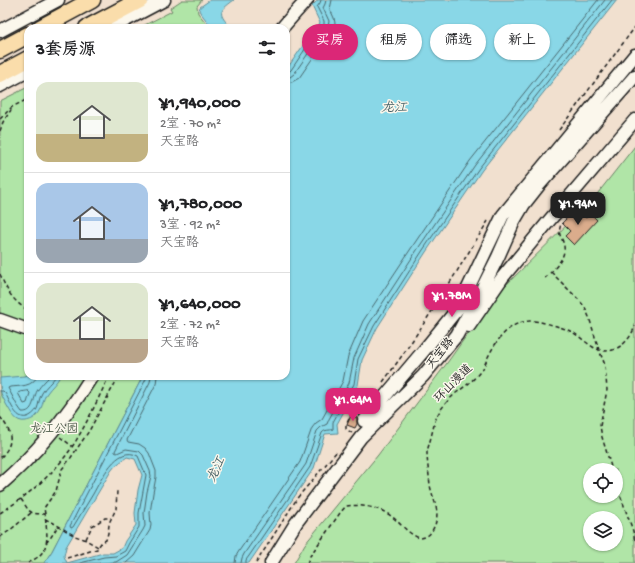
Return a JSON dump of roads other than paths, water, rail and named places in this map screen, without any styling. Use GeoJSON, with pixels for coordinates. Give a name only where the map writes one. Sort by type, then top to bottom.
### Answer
{"type":"FeatureCollection","features":[{"type":"Feature","properties":{"kind":"main road"},"geometry":{"type":"LineString","coordinates":[[47,24],[92,0]]}},
{"type":"Feature","properties":{"kind":"main road"},"geometry":{"type":"LineString","coordinates":[[95,24],[140,0]]}},
{"type":"Feature","properties":{"kind":"main road"},"geometry":{"type":"LineString","coordinates":[[0,50],[24,37]]}},
{"type":"Feature","properties":{"kind":"main road"},"geometry":{"type":"LineString","coordinates":[[0,74],[24,61]]}},
{"type":"Feature","properties":{"kind":"street"},"geometry":{"type":"LineString","coordinates":[[0,31],[58,0]]}},
{"type":"Feature","properties":{"kind":"street"},"geometry":{"type":"LineString","coordinates":[[119,24],[164,0]]}},
{"type":"Feature","properties":{"kind":"street"},"geometry":{"type":"LineString","coordinates":[[285,24],[307,0]]}},
{"type":"Feature","properties":{"kind":"street"},"geometry":{"type":"LineString","coordinates":[[360,419],[425,349],[459,307],[503,215],[635,55]]}},
{"type":"Feature","properties":{"kind":"street"},"geometry":{"type":"LineString","coordinates":[[0,86],[24,73]]}},
{"type":"Feature","properties":{"kind":"street","name":"天宝路"},"geometry":{"type":"LineString","coordinates":[[271,563],[296,523],[361,437],[423,376],[457,335],[486,281],[524,204],[635,76]]}},
{"type":"Feature","properties":{"kind":"street","name":"天宝路"},"geometry":{"type":"LineString","coordinates":[[279,563],[300,526],[364,441],[426,380],[465,332],[502,278],[635,120]]}},
{"type":"Feature","properties":{"kind":"street"},"geometry":{"type":"LineString","coordinates":[[0,320],[24,329]]}},
{"type":"Feature","properties":{"kind":"street"},"geometry":{"type":"LineString","coordinates":[[0,485],[43,443],[71,407],[89,380]]}},
{"type":"Feature","properties":{"kind":"water"},"geometry":{"type":"Polygon","coordinates":[[[210,0],[234,0],[225,7],[222,13],[222,16],[228,24],[209,24],[200,12],[200,7],[210,0]]]}},
{"type":"Feature","properties":{"kind":"water","name":"龙江"},"geometry":{"type":"Polygon","coordinates":[[[318,0],[617,0],[482,170],[426,252],[377,328],[362,360],[358,385],[337,424],[338,433],[325,434],[314,468],[249,563],[67,563],[44,563],[52,551],[141,380],[290,380],[290,64],[302,47],[302,60],[358,60],[358,24],[319,24],[312,6],[318,0]],[[127,457],[111,471],[66,547],[64,556],[67,563],[103,553],[113,553],[122,548],[136,525],[135,513],[138,490],[142,475],[135,459],[127,457]]]}},
{"type":"Feature","properties":{"kind":"water"},"geometry":{"type":"Polygon","coordinates":[[[24,376],[24,380],[58,380],[45,396],[37,415],[32,419],[22,421],[16,419],[6,404],[1,393],[0,378],[24,376]]]}},
{"type":"Feature","properties":{"kind":"park label","name":"龙江公园"},"geometry":{"type":"Point","coordinates":[54,430]}}]}
